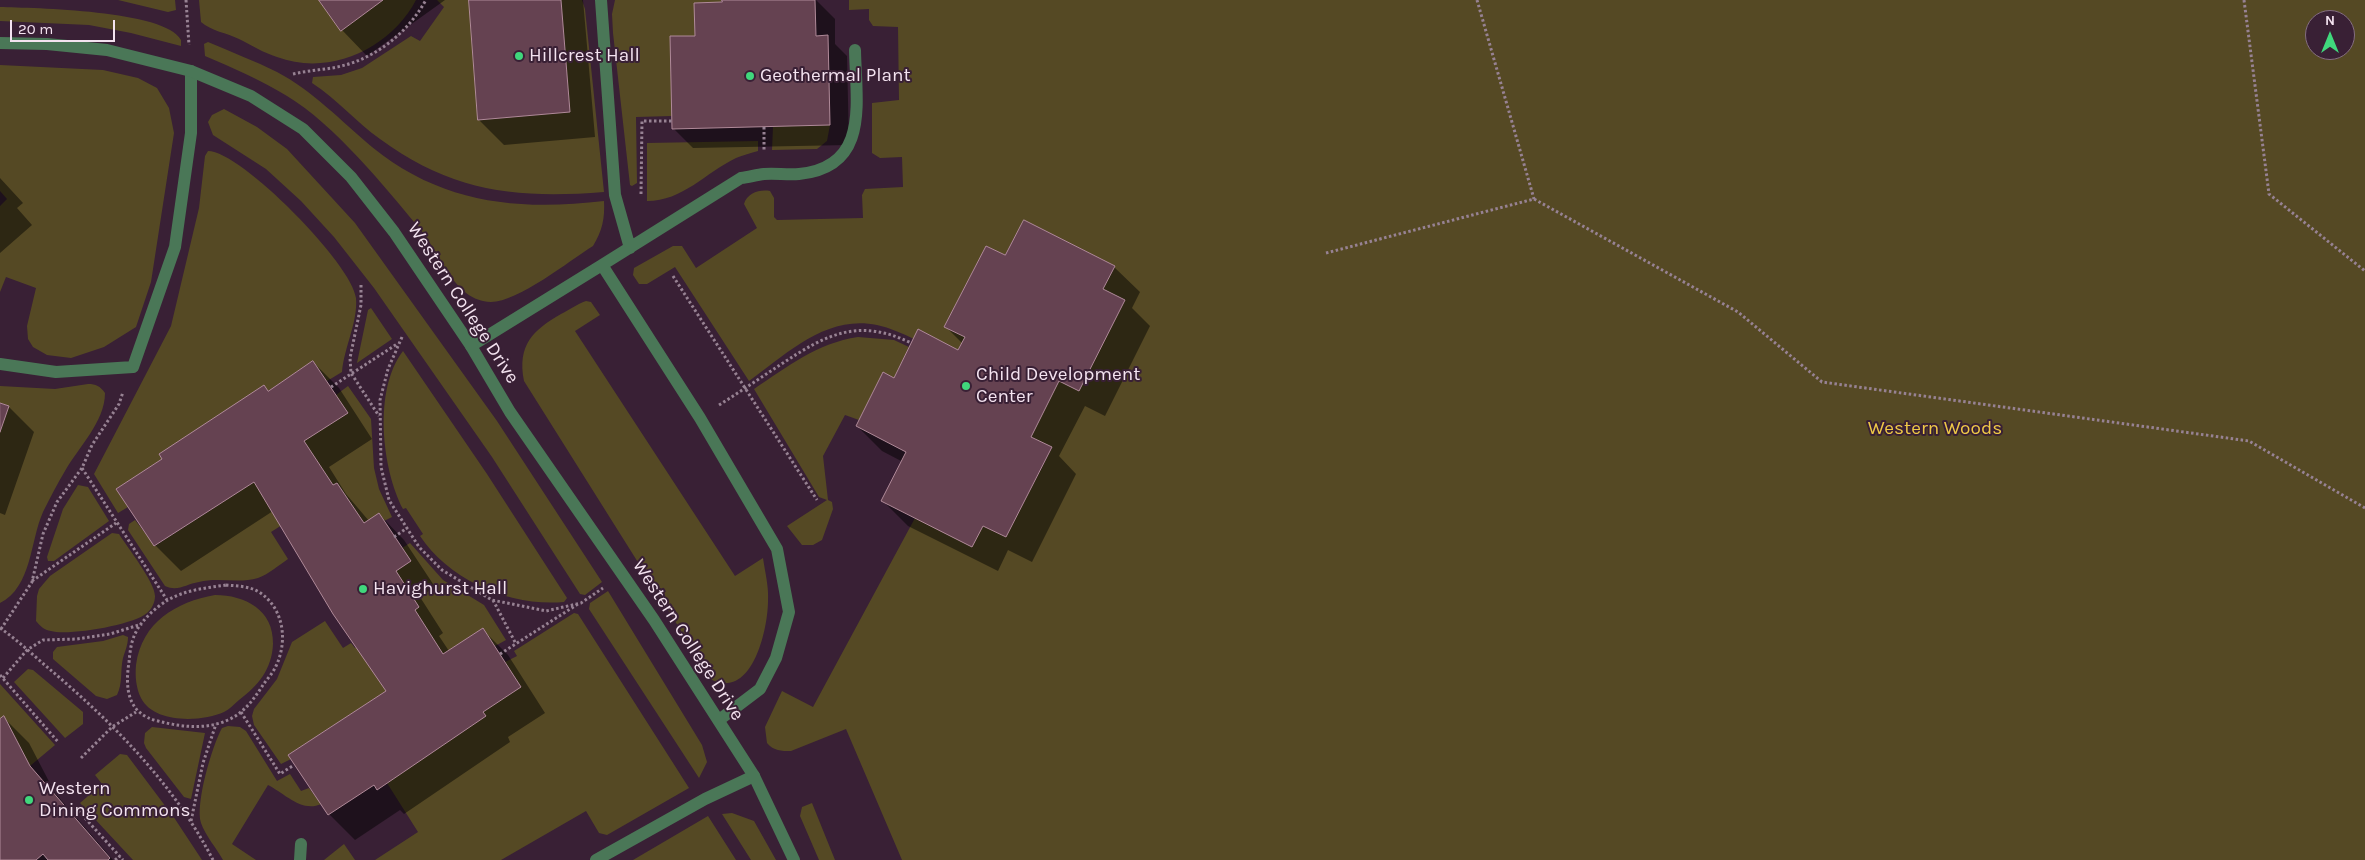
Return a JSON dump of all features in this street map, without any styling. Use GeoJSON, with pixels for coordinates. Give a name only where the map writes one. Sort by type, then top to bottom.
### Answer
{"type":"FeatureCollection","features":[{"type":"Feature","properties":{"kind":"street"},"geometry":{"type":"LineString","coordinates":[[601,0],[616,195],[630,248]]}},
{"type":"Feature","properties":{"kind":"street","name":"Western College Drive"},"geometry":{"type":"LineString","coordinates":[[0,43],[47,44],[107,50],[191,71],[251,96],[302,129],[350,177],[394,232],[472,346],[510,412],[624,575],[719,720],[754,776],[794,860]]}},
{"type":"Feature","properties":{"kind":"street"},"geometry":{"type":"LineString","coordinates":[[472,346],[741,178],[764,174],[798,174],[828,168],[846,151],[856,126],[855,50]]}},
{"type":"Feature","properties":{"kind":"street"},"geometry":{"type":"LineString","coordinates":[[0,364],[56,372],[133,367],[175,247],[191,133],[191,71]]}},
{"type":"Feature","properties":{"kind":"street"},"geometry":{"type":"LineString","coordinates":[[602,265],[700,418],[777,549],[788,612],[776,658],[760,689],[719,720]]}},
{"type":"Feature","properties":{"kind":"street"},"geometry":{"type":"LineString","coordinates":[[596,860],[705,799],[754,776]]}},
{"type":"Feature","properties":{"kind":"street"},"geometry":{"type":"LineString","coordinates":[[300,860],[301,844]]}},
{"type":"Feature","properties":{"kind":"path"},"geometry":{"type":"LineString","coordinates":[[186,0],[191,71]]}},
{"type":"Feature","properties":{"kind":"path"},"geometry":{"type":"LineString","coordinates":[[294,74],[353,63],[374,53],[408,25],[426,0]]}},
{"type":"Feature","properties":{"kind":"path"},"geometry":{"type":"LineString","coordinates":[[1477,0],[1534,199]]}},
{"type":"Feature","properties":{"kind":"path"},"geometry":{"type":"LineString","coordinates":[[2244,0],[2269,194],[2365,271]]}},
{"type":"Feature","properties":{"kind":"path"},"geometry":{"type":"LineString","coordinates":[[619,207],[642,194],[642,121],[672,121]]}},
{"type":"Feature","properties":{"kind":"path"},"geometry":{"type":"LineString","coordinates":[[1326,253],[1534,199],[1738,312],[1822,382],[2249,441],[2365,508]]}},
{"type":"Feature","properties":{"kind":"path"},"geometry":{"type":"LineString","coordinates":[[672,276],[817,500]]}},
{"type":"Feature","properties":{"kind":"path"},"geometry":{"type":"LineString","coordinates":[[361,285],[361,305],[350,358],[351,373],[379,417]]}},
{"type":"Feature","properties":{"kind":"path"},"geometry":{"type":"LineString","coordinates":[[700,418],[825,337],[858,331],[878,332],[894,335],[911,343]]}},
{"type":"Feature","properties":{"kind":"path"},"geometry":{"type":"LineString","coordinates":[[402,337],[388,369],[380,400],[381,467],[390,500],[419,547],[442,570],[492,600],[546,611],[581,603]]}},
{"type":"Feature","properties":{"kind":"path"},"geometry":{"type":"LineString","coordinates":[[331,387],[398,343]]}},
{"type":"Feature","properties":{"kind":"path"},"geometry":{"type":"LineString","coordinates":[[133,367],[119,404],[92,445],[82,468],[57,502],[43,534],[32,582],[1,629],[112,727],[150,766],[191,822],[213,860]]}},
{"type":"Feature","properties":{"kind":"path"},"geometry":{"type":"LineString","coordinates":[[82,468],[167,600]]}},
{"type":"Feature","properties":{"kind":"path"},"geometry":{"type":"LineString","coordinates":[[32,582],[116,523]]}},
{"type":"Feature","properties":{"kind":"path"},"geometry":{"type":"LineString","coordinates":[[394,537],[407,528]]}},
{"type":"Feature","properties":{"kind":"path"},"geometry":{"type":"LineString","coordinates":[[500,654],[624,575]]}},
{"type":"Feature","properties":{"kind":"path"},"geometry":{"type":"LineString","coordinates":[[226,585],[244,586],[259,592],[274,606],[281,619],[283,639],[276,666],[254,698],[241,712],[216,724],[182,726],[155,721],[136,712],[128,695],[126,679],[130,648],[136,631],[167,600],[202,588],[226,585]]}},
{"type":"Feature","properties":{"kind":"path"},"geometry":{"type":"LineString","coordinates":[[492,600],[516,644]]}},
{"type":"Feature","properties":{"kind":"path"},"geometry":{"type":"LineString","coordinates":[[59,742],[1,676],[27,650],[43,640],[76,639],[110,634],[142,624]]}},
{"type":"Feature","properties":{"kind":"path"},"geometry":{"type":"LineString","coordinates":[[81,758],[112,727],[136,712]]}},
{"type":"Feature","properties":{"kind":"path"},"geometry":{"type":"LineString","coordinates":[[241,712],[280,774],[294,765]]}},
{"type":"Feature","properties":{"kind":"path"},"geometry":{"type":"LineString","coordinates":[[191,822],[203,763],[216,724]]}},
{"type":"Feature","properties":{"kind":"path"},"geometry":{"type":"LineString","coordinates":[[75,807],[123,860]]}},
{"type":"Feature","properties":{"kind":"path"},"geometry":{"type":"LineString","coordinates":[[115,860],[120,856]]}},
{"type":"Feature","properties":{"kind":"green space"},"geometry":{"type":"Polygon","coordinates":[[[118,0],[175,0],[176,10],[168,12],[118,0]]]}},
{"type":"Feature","properties":{"kind":"green space"},"geometry":{"type":"Polygon","coordinates":[[[199,0],[319,0],[341,31],[383,0],[416,0],[405,17],[391,32],[375,44],[357,54],[338,60],[318,63],[297,62],[277,57],[234,37],[209,28],[201,22],[199,0]]]}},
{"type":"Feature","properties":{"kind":"green space"},"geometry":{"type":"Polygon","coordinates":[[[437,0],[469,0],[478,120],[570,112],[561,0],[582,0],[585,9],[604,192],[542,194],[514,192],[486,188],[433,171],[380,139],[312,83],[313,77],[341,75],[362,68],[411,36],[420,41],[444,7],[437,0]]]}},
{"type":"Feature","properties":{"kind":"green space"},"geometry":{"type":"Polygon","coordinates":[[[615,0],[722,0],[695,36],[670,36],[672,116],[636,117],[637,183],[632,186],[630,185],[613,33],[612,14],[615,0]]]}},
{"type":"Feature","properties":{"kind":"green space","name":"Western Woods"},"geometry":{"type":"Polygon","coordinates":[[[849,0],[2365,0],[2365,860],[902,860],[846,729],[791,751],[781,751],[767,743],[765,727],[782,691],[813,707],[915,518],[983,526],[1006,537],[1052,448],[1031,437],[1059,381],[1079,391],[1125,300],[1103,289],[1115,266],[1024,220],[1005,255],[986,246],[944,327],[965,337],[958,350],[918,329],[914,339],[877,325],[859,323],[841,325],[808,339],[749,381],[675,267],[647,284],[639,284],[633,275],[634,268],[673,246],[682,246],[696,268],[757,228],[744,204],[748,197],[754,193],[770,191],[774,198],[774,217],[777,220],[863,218],[862,195],[865,189],[903,187],[902,157],[880,158],[872,153],[872,103],[899,100],[898,27],[873,26],[869,20],[869,9],[849,10],[849,0]]]}},
{"type":"Feature","properties":{"kind":"green space"},"geometry":{"type":"Polygon","coordinates":[[[0,7],[68,10],[151,22],[170,30],[181,40],[181,46],[131,33],[89,25],[0,21],[0,7]]]}},
{"type":"Feature","properties":{"kind":"green space"},"geometry":{"type":"Polygon","coordinates":[[[208,42],[269,68],[303,88],[372,147],[399,166],[426,181],[454,192],[482,199],[512,203],[542,205],[604,201],[601,230],[593,246],[529,288],[515,295],[491,302],[478,300],[467,294],[458,285],[420,229],[341,139],[305,108],[287,96],[257,79],[205,56],[204,44],[208,42]]]}},
{"type":"Feature","properties":{"kind":"green space"},"geometry":{"type":"Polygon","coordinates":[[[0,65],[103,70],[138,78],[157,88],[169,108],[174,133],[151,282],[136,327],[104,347],[71,358],[47,355],[33,347],[28,339],[27,326],[36,288],[6,277],[0,292],[0,206],[7,199],[0,191],[0,65]]]}},
{"type":"Feature","properties":{"kind":"green space"},"geometry":{"type":"Polygon","coordinates":[[[224,109],[257,127],[287,149],[355,223],[497,421],[602,582],[585,595],[580,594],[492,457],[374,288],[334,237],[301,201],[266,169],[213,135],[208,122],[212,115],[224,109]]]}},
{"type":"Feature","properties":{"kind":"green space"},"geometry":{"type":"Polygon","coordinates":[[[830,125],[827,141],[817,149],[772,150],[773,126],[830,125]]]}},
{"type":"Feature","properties":{"kind":"green space"},"geometry":{"type":"Polygon","coordinates":[[[758,141],[758,151],[736,158],[672,196],[660,200],[647,201],[647,143],[758,141]]]}},
{"type":"Feature","properties":{"kind":"green space"},"geometry":{"type":"Polygon","coordinates":[[[208,151],[224,156],[245,169],[269,189],[317,237],[350,282],[356,298],[356,307],[342,372],[327,381],[313,361],[268,391],[159,454],[162,459],[116,489],[128,507],[118,513],[94,474],[171,326],[199,208],[205,156],[208,151]]]}},
{"type":"Feature","properties":{"kind":"green space"},"geometry":{"type":"Polygon","coordinates":[[[586,301],[591,302],[600,315],[575,331],[735,576],[763,558],[768,596],[765,627],[755,658],[748,670],[738,679],[726,683],[712,680],[524,381],[523,358],[529,340],[542,326],[586,301]]]}},
{"type":"Feature","properties":{"kind":"green space"},"geometry":{"type":"Polygon","coordinates":[[[371,308],[392,339],[357,363],[368,310],[371,308]]]}},
{"type":"Feature","properties":{"kind":"green space"},"geometry":{"type":"Polygon","coordinates":[[[858,337],[894,340],[909,347],[894,378],[883,372],[859,420],[845,415],[823,456],[828,500],[832,502],[833,509],[822,540],[813,545],[802,545],[787,526],[827,500],[819,497],[754,389],[816,350],[843,340],[858,337]]]}},
{"type":"Feature","properties":{"kind":"green space"},"geometry":{"type":"Polygon","coordinates":[[[403,351],[487,474],[567,598],[564,602],[523,600],[483,588],[448,566],[420,536],[423,534],[406,508],[403,509],[396,492],[386,452],[384,408],[387,387],[394,367],[403,351]]]}},
{"type":"Feature","properties":{"kind":"green space"},"geometry":{"type":"Polygon","coordinates":[[[88,384],[98,386],[105,393],[101,414],[90,434],[70,462],[43,512],[24,575],[11,596],[0,603],[0,432],[9,406],[0,403],[0,386],[55,389],[88,384]]]}},
{"type":"Feature","properties":{"kind":"green space"},"geometry":{"type":"Polygon","coordinates":[[[348,386],[371,419],[374,468],[379,489],[392,517],[384,521],[379,513],[364,523],[337,483],[333,485],[304,441],[348,413],[336,395],[348,386]]]}},
{"type":"Feature","properties":{"kind":"green space"},"geometry":{"type":"Polygon","coordinates":[[[254,482],[282,525],[271,532],[288,559],[266,574],[251,580],[214,580],[178,588],[165,586],[128,530],[129,524],[135,520],[155,546],[254,482]]]}},
{"type":"Feature","properties":{"kind":"green space"},"geometry":{"type":"Polygon","coordinates":[[[78,485],[88,487],[109,521],[54,561],[48,561],[47,557],[63,509],[78,485]]]}},
{"type":"Feature","properties":{"kind":"green space"},"geometry":{"type":"Polygon","coordinates":[[[112,533],[119,534],[154,590],[154,603],[150,610],[129,622],[85,631],[59,632],[42,628],[36,621],[39,589],[50,576],[112,533]]]}},
{"type":"Feature","properties":{"kind":"green space"},"geometry":{"type":"Polygon","coordinates":[[[410,543],[443,580],[484,605],[506,640],[495,646],[483,628],[443,654],[415,610],[419,607],[396,571],[411,561],[402,548],[410,543]]]}},
{"type":"Feature","properties":{"kind":"green space"},"geometry":{"type":"Polygon","coordinates":[[[608,591],[702,745],[707,762],[699,778],[589,609],[590,603],[608,591]]]}},
{"type":"Feature","properties":{"kind":"green space"},"geometry":{"type":"Polygon","coordinates":[[[215,595],[237,598],[247,602],[256,607],[269,622],[273,644],[267,669],[252,689],[224,712],[204,718],[191,719],[156,713],[141,698],[136,682],[136,665],[145,637],[163,616],[174,609],[201,598],[215,595]]]}},
{"type":"Feature","properties":{"kind":"green space"},"geometry":{"type":"Polygon","coordinates":[[[574,613],[578,614],[689,788],[607,835],[599,833],[586,811],[501,860],[375,860],[418,832],[387,783],[486,716],[483,712],[521,687],[505,662],[517,656],[514,651],[574,613]]]}},
{"type":"Feature","properties":{"kind":"green space"},"geometry":{"type":"Polygon","coordinates":[[[325,621],[343,648],[351,643],[355,648],[357,647],[386,691],[288,755],[291,759],[281,764],[254,725],[252,716],[254,709],[277,679],[292,642],[325,621]]]}},
{"type":"Feature","properties":{"kind":"green space"},"geometry":{"type":"Polygon","coordinates":[[[123,635],[128,637],[128,640],[122,663],[120,686],[117,695],[107,699],[96,696],[53,659],[53,652],[57,647],[103,641],[123,635]]]}},
{"type":"Feature","properties":{"kind":"green space"},"geometry":{"type":"Polygon","coordinates":[[[28,669],[33,670],[83,712],[83,724],[65,738],[14,682],[28,669]]]}},
{"type":"Feature","properties":{"kind":"green space"},"geometry":{"type":"Polygon","coordinates":[[[0,684],[55,745],[30,766],[4,717],[0,719],[0,684]]]}},
{"type":"Feature","properties":{"kind":"green space"},"geometry":{"type":"Polygon","coordinates":[[[228,726],[240,727],[246,731],[277,781],[290,774],[301,791],[309,788],[321,804],[307,806],[300,804],[268,785],[232,844],[256,860],[223,860],[201,823],[200,803],[209,761],[222,728],[228,726]]]}},
{"type":"Feature","properties":{"kind":"green space"},"geometry":{"type":"Polygon","coordinates":[[[152,727],[205,733],[191,799],[184,797],[146,748],[144,743],[145,733],[152,727]]]}},
{"type":"Feature","properties":{"kind":"green space"},"geometry":{"type":"Polygon","coordinates":[[[120,754],[127,755],[175,819],[202,860],[133,860],[80,803],[102,784],[95,775],[120,754]]]}},
{"type":"Feature","properties":{"kind":"green space"},"geometry":{"type":"Polygon","coordinates":[[[812,803],[835,860],[819,860],[800,816],[802,807],[812,803]]]}},
{"type":"Feature","properties":{"kind":"green space"},"geometry":{"type":"Polygon","coordinates":[[[732,813],[754,821],[776,860],[751,860],[722,814],[732,813]]]}},
{"type":"Feature","properties":{"kind":"green space"},"geometry":{"type":"Polygon","coordinates":[[[708,816],[736,860],[633,860],[708,816]]]}},
{"type":"Feature","properties":{"kind":"green space"},"geometry":{"type":"Polygon","coordinates":[[[344,844],[355,860],[324,860],[344,844]]]}},
{"type":"Feature","properties":{"kind":"building"},"geometry":{"type":"Polygon","coordinates":[[[319,0],[383,0],[341,31],[319,0]]]}},
{"type":"Feature","properties":{"kind":"building","name":"Hillcrest Hall"},"geometry":{"type":"Polygon","coordinates":[[[469,0],[561,0],[570,112],[478,120],[469,0]]]}},
{"type":"Feature","properties":{"kind":"building","name":"Geothermal Plant"},"geometry":{"type":"Polygon","coordinates":[[[722,0],[815,0],[816,36],[828,35],[830,125],[672,129],[670,36],[695,36],[694,3],[722,2],[722,0]]]}},
{"type":"Feature","properties":{"kind":"building","name":"Child Development Center"},"geometry":{"type":"Polygon","coordinates":[[[1024,220],[1115,266],[1103,289],[1125,300],[1079,391],[1059,381],[1031,437],[1052,447],[1006,537],[983,526],[972,547],[881,501],[906,452],[856,426],[883,372],[894,378],[918,329],[958,350],[965,337],[944,327],[986,246],[1005,255],[1024,220]]]}},
{"type":"Feature","properties":{"kind":"building","name":"Havighurst Hall"},"geometry":{"type":"Polygon","coordinates":[[[313,361],[348,413],[304,441],[333,485],[337,483],[364,523],[379,513],[411,561],[396,571],[419,607],[415,610],[443,654],[483,628],[521,687],[483,712],[486,716],[377,790],[374,785],[328,815],[288,755],[386,691],[333,614],[254,482],[154,546],[116,489],[162,459],[159,454],[264,385],[268,391],[313,361]]]}},
{"type":"Feature","properties":{"kind":"building"},"geometry":{"type":"Polygon","coordinates":[[[0,403],[9,406],[0,432],[0,403]]]}},
{"type":"Feature","properties":{"kind":"building","name":"Western Dining Commons"},"geometry":{"type":"Polygon","coordinates":[[[4,716],[30,766],[110,858],[108,860],[48,860],[43,854],[36,860],[0,860],[0,719],[4,716]]]}},
{"type":"Feature","properties":{"kind":"place","name":"Hillcrest Hall"},"geometry":{"type":"Point","coordinates":[519,56]}},
{"type":"Feature","properties":{"kind":"place","name":"Geothermal Plant"},"geometry":{"type":"Point","coordinates":[750,76]}},
{"type":"Feature","properties":{"kind":"place","name":"Child Development Center"},"geometry":{"type":"Point","coordinates":[966,386]}},
{"type":"Feature","properties":{"kind":"place","name":"Havighurst Hall"},"geometry":{"type":"Point","coordinates":[363,589]}},
{"type":"Feature","properties":{"kind":"place","name":"Western Dining Commons"},"geometry":{"type":"Point","coordinates":[29,800]}}]}
